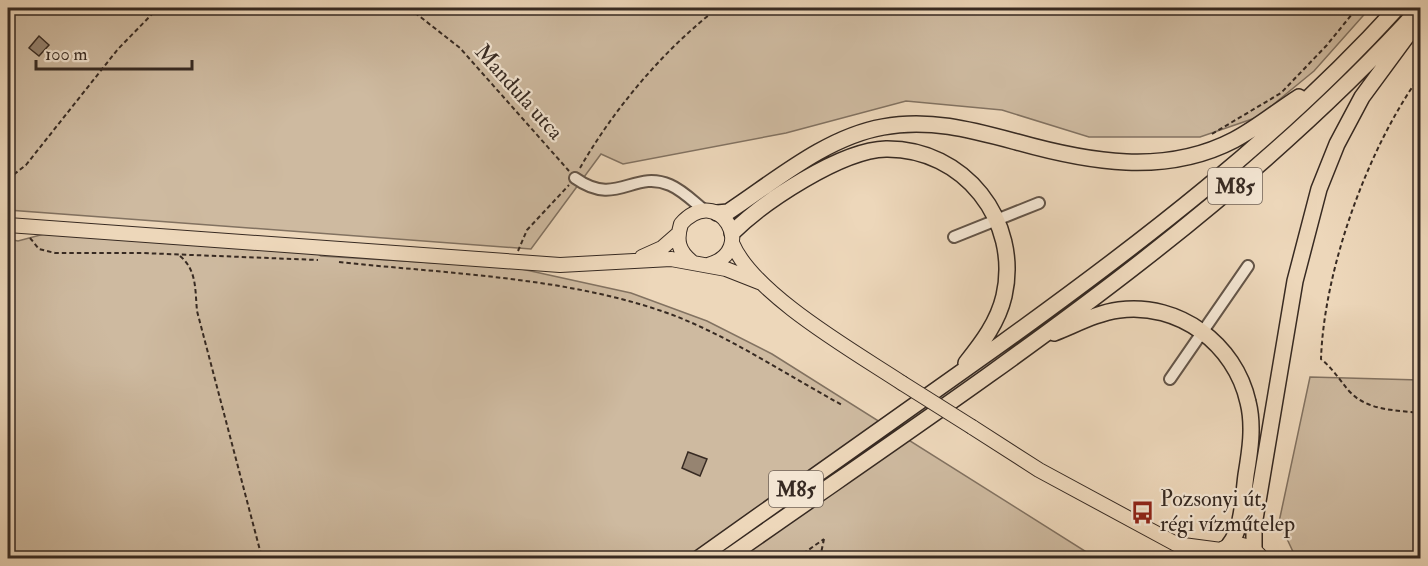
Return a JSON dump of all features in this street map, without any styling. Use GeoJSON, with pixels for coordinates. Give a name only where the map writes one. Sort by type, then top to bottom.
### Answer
{"type":"FeatureCollection","features":[{"type":"Feature","properties":{"kind":"highway","name":"M85"},"geometry":{"type":"LineString","coordinates":[[699,558],[953,378],[1186,207],[1244,158],[1397,8]]}},
{"type":"Feature","properties":{"kind":"highway","name":"M85"},"geometry":{"type":"LineString","coordinates":[[727,558],[1032,342],[1184,229],[1313,116],[1420,8]]}},
{"type":"Feature","properties":{"kind":"highway"},"geometry":{"type":"LineString","coordinates":[[1258,554],[1254,525],[1295,281],[1319,189],[1337,144],[1362,98],[1420,16]]}},
{"type":"Feature","properties":{"kind":"highway"},"geometry":{"type":"LineString","coordinates":[[710,211],[728,212],[819,153],[849,137],[882,127],[918,123],[951,125],[1064,156],[1132,164],[1165,161],[1232,141],[1331,75]]}},
{"type":"Feature","properties":{"kind":"highway"},"geometry":{"type":"LineString","coordinates":[[732,238],[747,219],[815,173],[859,153],[885,149],[912,151],[939,160],[962,173],[979,189],[997,219],[1007,260],[1004,298],[983,342],[953,378]]}},
{"type":"Feature","properties":{"kind":"highway"},"geometry":{"type":"LineString","coordinates":[[1032,342],[1100,314],[1119,310],[1160,312],[1181,319],[1203,332],[1224,351],[1235,370],[1249,404],[1251,446],[1235,538],[1221,551]]}},
{"type":"Feature","properties":{"kind":"main road"},"geometry":{"type":"LineString","coordinates":[[692,262],[681,250],[678,234],[681,224],[689,215],[710,211],[724,218],[738,257],[759,282],[830,335],[902,383],[1088,499],[1176,544],[1197,558]]}},
{"type":"Feature","properties":{"kind":"main road"},"geometry":{"type":"LineString","coordinates":[[8,225],[517,261],[578,264],[636,259],[692,262],[759,282]]}},
{"type":"Feature","properties":{"kind":"main road"},"geometry":{"type":"LineString","coordinates":[[636,259],[662,248],[678,234]]}},
{"type":"Feature","properties":{"kind":"main road"},"geometry":{"type":"LineString","coordinates":[[708,265],[723,258],[732,238]]}},
{"type":"Feature","properties":{"kind":"main road"},"geometry":{"type":"LineString","coordinates":[[1176,544],[1221,551],[1246,545],[1258,554]]}},
{"type":"Feature","properties":{"kind":"lane"},"geometry":{"type":"LineString","coordinates":[[575,178],[596,190],[607,192],[645,182],[669,184],[710,211]]}},
{"type":"Feature","properties":{"kind":"lane"},"geometry":{"type":"LineString","coordinates":[[679,190],[689,215]]}},
{"type":"Feature","properties":{"kind":"lane"},"geometry":{"type":"LineString","coordinates":[[954,237],[1039,203]]}},
{"type":"Feature","properties":{"kind":"lane"},"geometry":{"type":"LineString","coordinates":[[1170,379],[1248,266]]}},
{"type":"Feature","properties":{"kind":"lane"},"geometry":{"type":"LineString","coordinates":[[1084,558],[1089,558]]}},
{"type":"Feature","properties":{"kind":"path"},"geometry":{"type":"LineString","coordinates":[[8,179],[26,165],[118,49],[158,8]]}},
{"type":"Feature","properties":{"kind":"path","name":"Mandula utca"},"geometry":{"type":"LineString","coordinates":[[409,8],[460,48],[575,178]]}},
{"type":"Feature","properties":{"kind":"path"},"geometry":{"type":"LineString","coordinates":[[517,261],[520,243],[527,230],[575,178],[601,132],[649,74],[718,8]]}},
{"type":"Feature","properties":{"kind":"path"},"geometry":{"type":"LineString","coordinates":[[1212,134],[1281,93],[1327,45],[1357,8]]}},
{"type":"Feature","properties":{"kind":"path"},"geometry":{"type":"LineString","coordinates":[[1420,76],[1401,103],[1358,191],[1322,327],[1321,359],[1336,371],[1351,392],[1371,407],[1420,413]]}},
{"type":"Feature","properties":{"kind":"path"},"geometry":{"type":"LineString","coordinates":[[25,226],[30,239],[39,249],[56,252],[329,261],[556,286],[635,303],[680,318],[724,339],[842,405]]}},
{"type":"Feature","properties":{"kind":"path"},"geometry":{"type":"LineString","coordinates":[[180,256],[190,264],[197,311],[262,558]]}},
{"type":"Feature","properties":{"kind":"path"},"geometry":{"type":"LineString","coordinates":[[797,558],[824,539],[820,558]]}},
{"type":"Feature","properties":{"kind":"shaded area"},"geometry":{"type":"Polygon","coordinates":[[[8,8],[1370,8],[1314,71],[1258,117],[1200,137],[1089,137],[1002,110],[906,101],[786,133],[623,164],[601,154],[531,249],[8,210],[8,8]]]}},
{"type":"Feature","properties":{"kind":"shaded area"},"geometry":{"type":"Polygon","coordinates":[[[44,234],[312,250],[321,256],[517,268],[631,293],[707,321],[772,354],[1096,558],[8,558],[8,239],[18,241],[44,234]]]}},
{"type":"Feature","properties":{"kind":"shaded area"},"geometry":{"type":"Polygon","coordinates":[[[1310,377],[1420,380],[1420,558],[1296,558],[1279,522],[1310,377]]]}},
{"type":"Feature","properties":{"kind":"building"},"geometry":{"type":"Polygon","coordinates":[[[39,36],[49,45],[39,56],[29,48],[39,36]]]}},
{"type":"Feature","properties":{"kind":"building"},"geometry":{"type":"Polygon","coordinates":[[[688,452],[707,459],[700,476],[682,468],[688,452]]]}},
{"type":"Feature","properties":{"kind":"place","name":"Pozsonyi út, régi vízműtelep"},"geometry":{"type":"Point","coordinates":[1142,512]}}]}
